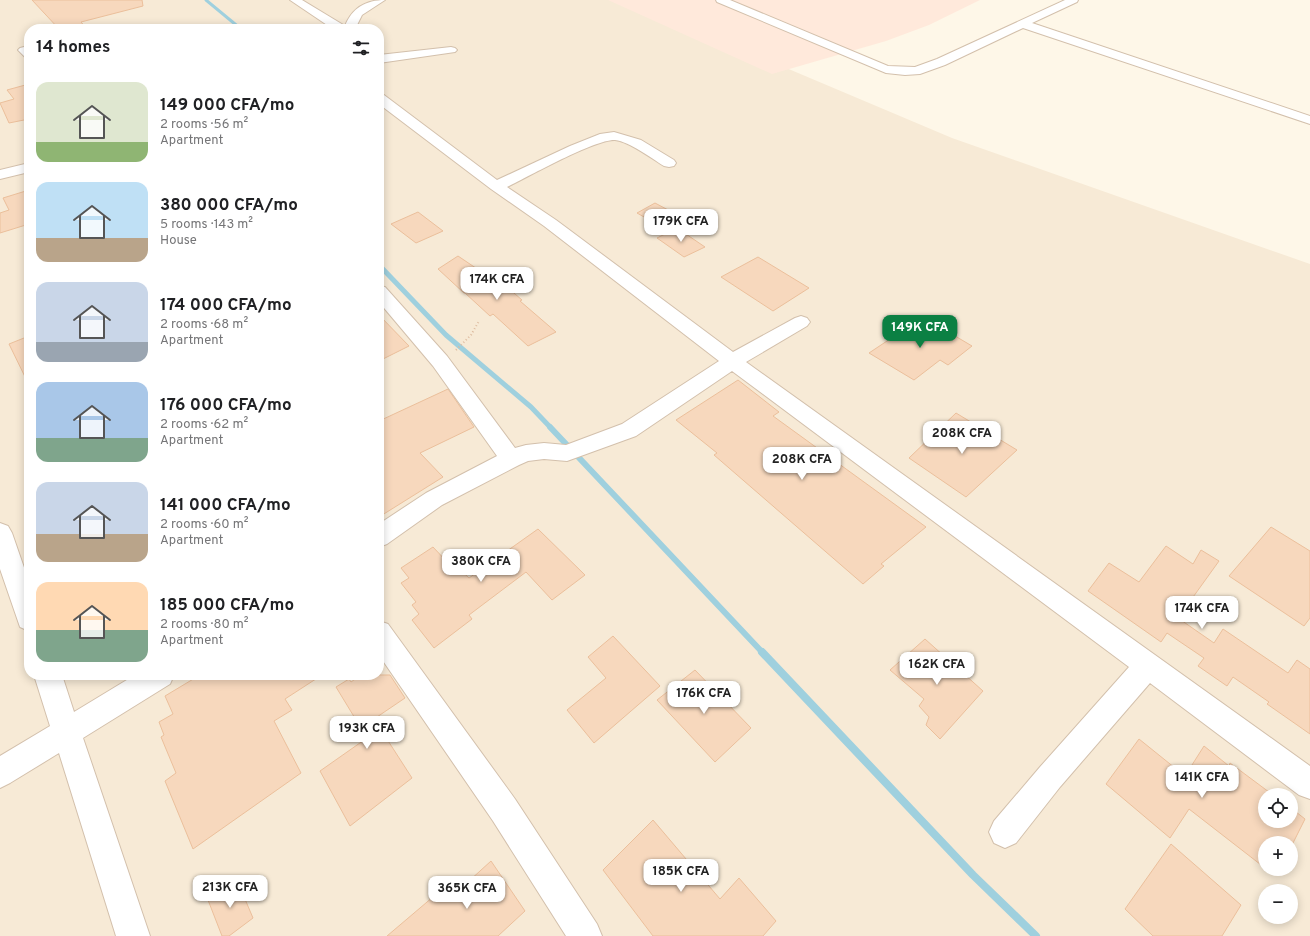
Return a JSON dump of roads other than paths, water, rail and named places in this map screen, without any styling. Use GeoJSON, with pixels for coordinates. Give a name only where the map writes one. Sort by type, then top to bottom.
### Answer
{"type":"FeatureCollection","features":[{"type":"Feature","properties":{"kind":"street"},"geometry":{"type":"LineString","coordinates":[[295,0],[333,24]]}},
{"type":"Feature","properties":{"kind":"street"},"geometry":{"type":"LineString","coordinates":[[351,24],[358,13],[380,0]]}},
{"type":"Feature","properties":{"kind":"street"},"geometry":{"type":"LineString","coordinates":[[721,0],[886,69],[906,71],[916,71],[941,62],[1074,0]]}},
{"type":"Feature","properties":{"kind":"street"},"geometry":{"type":"LineString","coordinates":[[1023,24],[1310,120]]}},
{"type":"Feature","properties":{"kind":"street"},"geometry":{"type":"LineString","coordinates":[[384,58],[451,50]]}},
{"type":"Feature","properties":{"kind":"street"},"geometry":{"type":"LineString","coordinates":[[384,102],[496,186],[550,223],[732,361],[1310,784]]}},
{"type":"Feature","properties":{"kind":"street"},"geometry":{"type":"LineString","coordinates":[[496,186],[608,136],[627,139],[669,163]]}},
{"type":"Feature","properties":{"kind":"street"},"geometry":{"type":"LineString","coordinates":[[0,175],[24,168]]}},
{"type":"Feature","properties":{"kind":"street"},"geometry":{"type":"LineString","coordinates":[[384,297],[440,361],[511,458]]}},
{"type":"Feature","properties":{"kind":"street"},"geometry":{"type":"LineString","coordinates":[[384,534],[434,499],[511,458],[526,453],[544,451],[567,453],[629,430],[732,361],[801,322]]}},
{"type":"Feature","properties":{"kind":"street"},"geometry":{"type":"LineString","coordinates":[[0,533],[24,604]]}},
{"type":"Feature","properties":{"kind":"street"},"geometry":{"type":"LineString","coordinates":[[384,640],[504,810],[585,936]]}},
{"type":"Feature","properties":{"kind":"street"},"geometry":{"type":"LineString","coordinates":[[1005,832],[1055,771],[1148,666]]}},
{"type":"Feature","properties":{"kind":"street"},"geometry":{"type":"LineString","coordinates":[[50,680],[68,732],[133,936]]}},
{"type":"Feature","properties":{"kind":"street"},"geometry":{"type":"LineString","coordinates":[[0,773],[152,680]]}},
{"type":"Feature","properties":{"kind":"waterway"},"geometry":{"type":"LineString","coordinates":[[206,0],[235,24]]}},
{"type":"Feature","properties":{"kind":"waterway"},"geometry":{"type":"LineString","coordinates":[[384,270],[446,335],[531,407],[551,428]]}},
{"type":"Feature","properties":{"kind":"waterway"},"geometry":{"type":"LineString","coordinates":[[550,427],[763,653]]}},
{"type":"Feature","properties":{"kind":"waterway"},"geometry":{"type":"LineString","coordinates":[[762,652],[973,875],[1036,936]]}}]}
